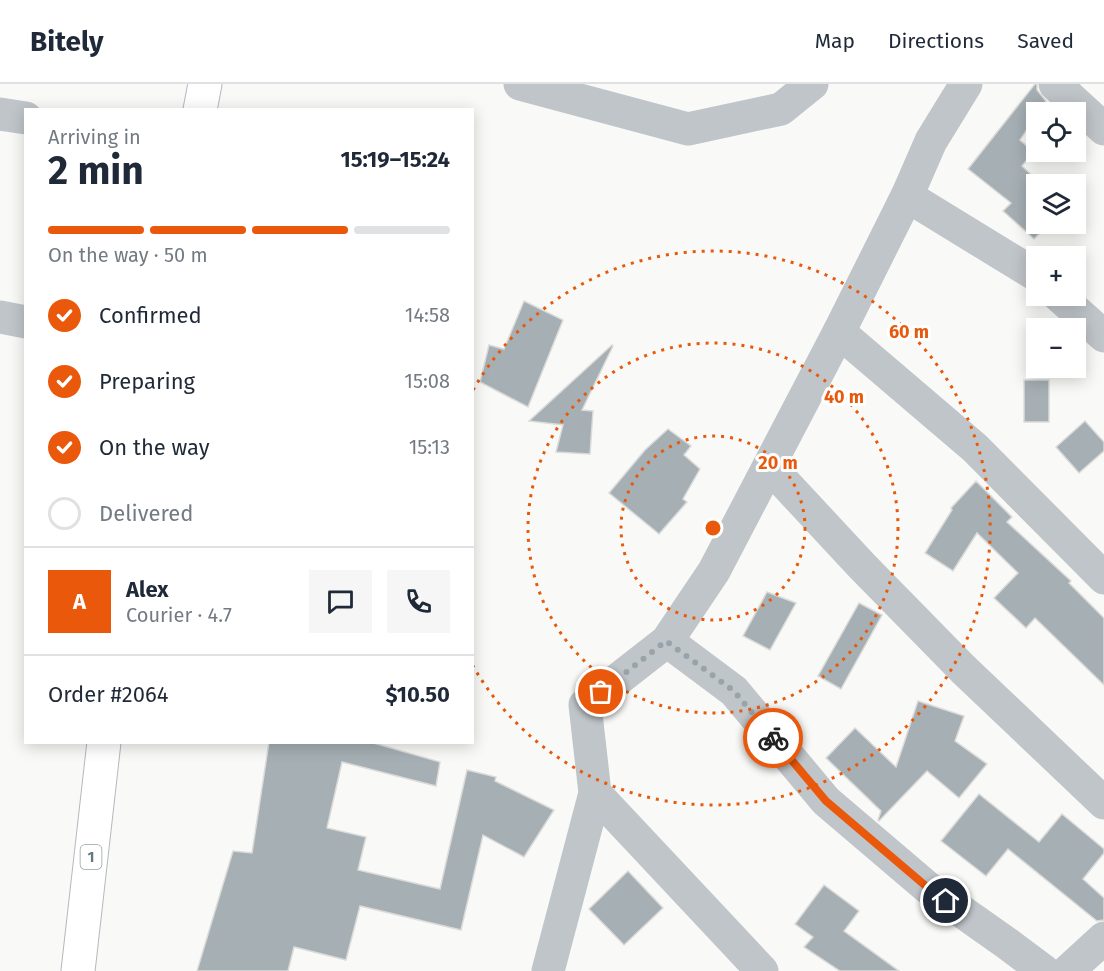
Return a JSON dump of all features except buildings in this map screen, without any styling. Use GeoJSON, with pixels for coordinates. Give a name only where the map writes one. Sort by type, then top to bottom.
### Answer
{"type":"FeatureCollection","features":[{"type":"Feature","properties":{"kind":"highway"},"geometry":{"type":"LineString","coordinates":[[200,108],[204,84]]}},
{"type":"Feature","properties":{"kind":"highway","name":"1"},"geometry":{"type":"LineString","coordinates":[[78,971],[104,744]]}},
{"type":"Feature","properties":{"kind":"street"},"geometry":{"type":"LineString","coordinates":[[520,84],[688,129],[781,109],[812,84]]}},
{"type":"Feature","properties":{"kind":"street"},"geometry":{"type":"LineString","coordinates":[[548,971],[595,793],[585,705],[666,641],[714,571],[839,332],[907,196],[931,141],[966,84]]}},
{"type":"Feature","properties":{"kind":"street"},"geometry":{"type":"LineString","coordinates":[[1055,84],[1104,129]]}},
{"type":"Feature","properties":{"kind":"street"},"geometry":{"type":"LineString","coordinates":[[0,114],[24,118]]}},
{"type":"Feature","properties":{"kind":"street"},"geometry":{"type":"LineString","coordinates":[[907,196],[1026,269]]}},
{"type":"Feature","properties":{"kind":"street"},"geometry":{"type":"LineString","coordinates":[[1070,306],[1104,336]]}},
{"type":"Feature","properties":{"kind":"street"},"geometry":{"type":"LineString","coordinates":[[0,317],[24,322]]}},
{"type":"Feature","properties":{"kind":"street"},"geometry":{"type":"LineString","coordinates":[[839,332],[975,448],[1104,578]]}},
{"type":"Feature","properties":{"kind":"street"},"geometry":{"type":"LineString","coordinates":[[769,466],[861,566],[963,669],[1104,802]]}},
{"type":"Feature","properties":{"kind":"street"},"geometry":{"type":"LineString","coordinates":[[666,641],[734,691],[826,801],[927,887],[1044,971]]}},
{"type":"Feature","properties":{"kind":"street"},"geometry":{"type":"LineString","coordinates":[[595,793],[762,971]]}},
{"type":"Feature","properties":{"kind":"street"},"geometry":{"type":"LineString","coordinates":[[1068,971],[1104,938]]}},
{"type":"Feature","properties":{"kind":"way so far"},"geometry":{"type":"LineString","coordinates":[[601,692],[666,641],[734,691],[773,738]]}},
{"type":"Feature","properties":{"kind":"route"},"geometry":{"type":"LineString","coordinates":[[773,738],[826,801],[946,901]]}}]}
